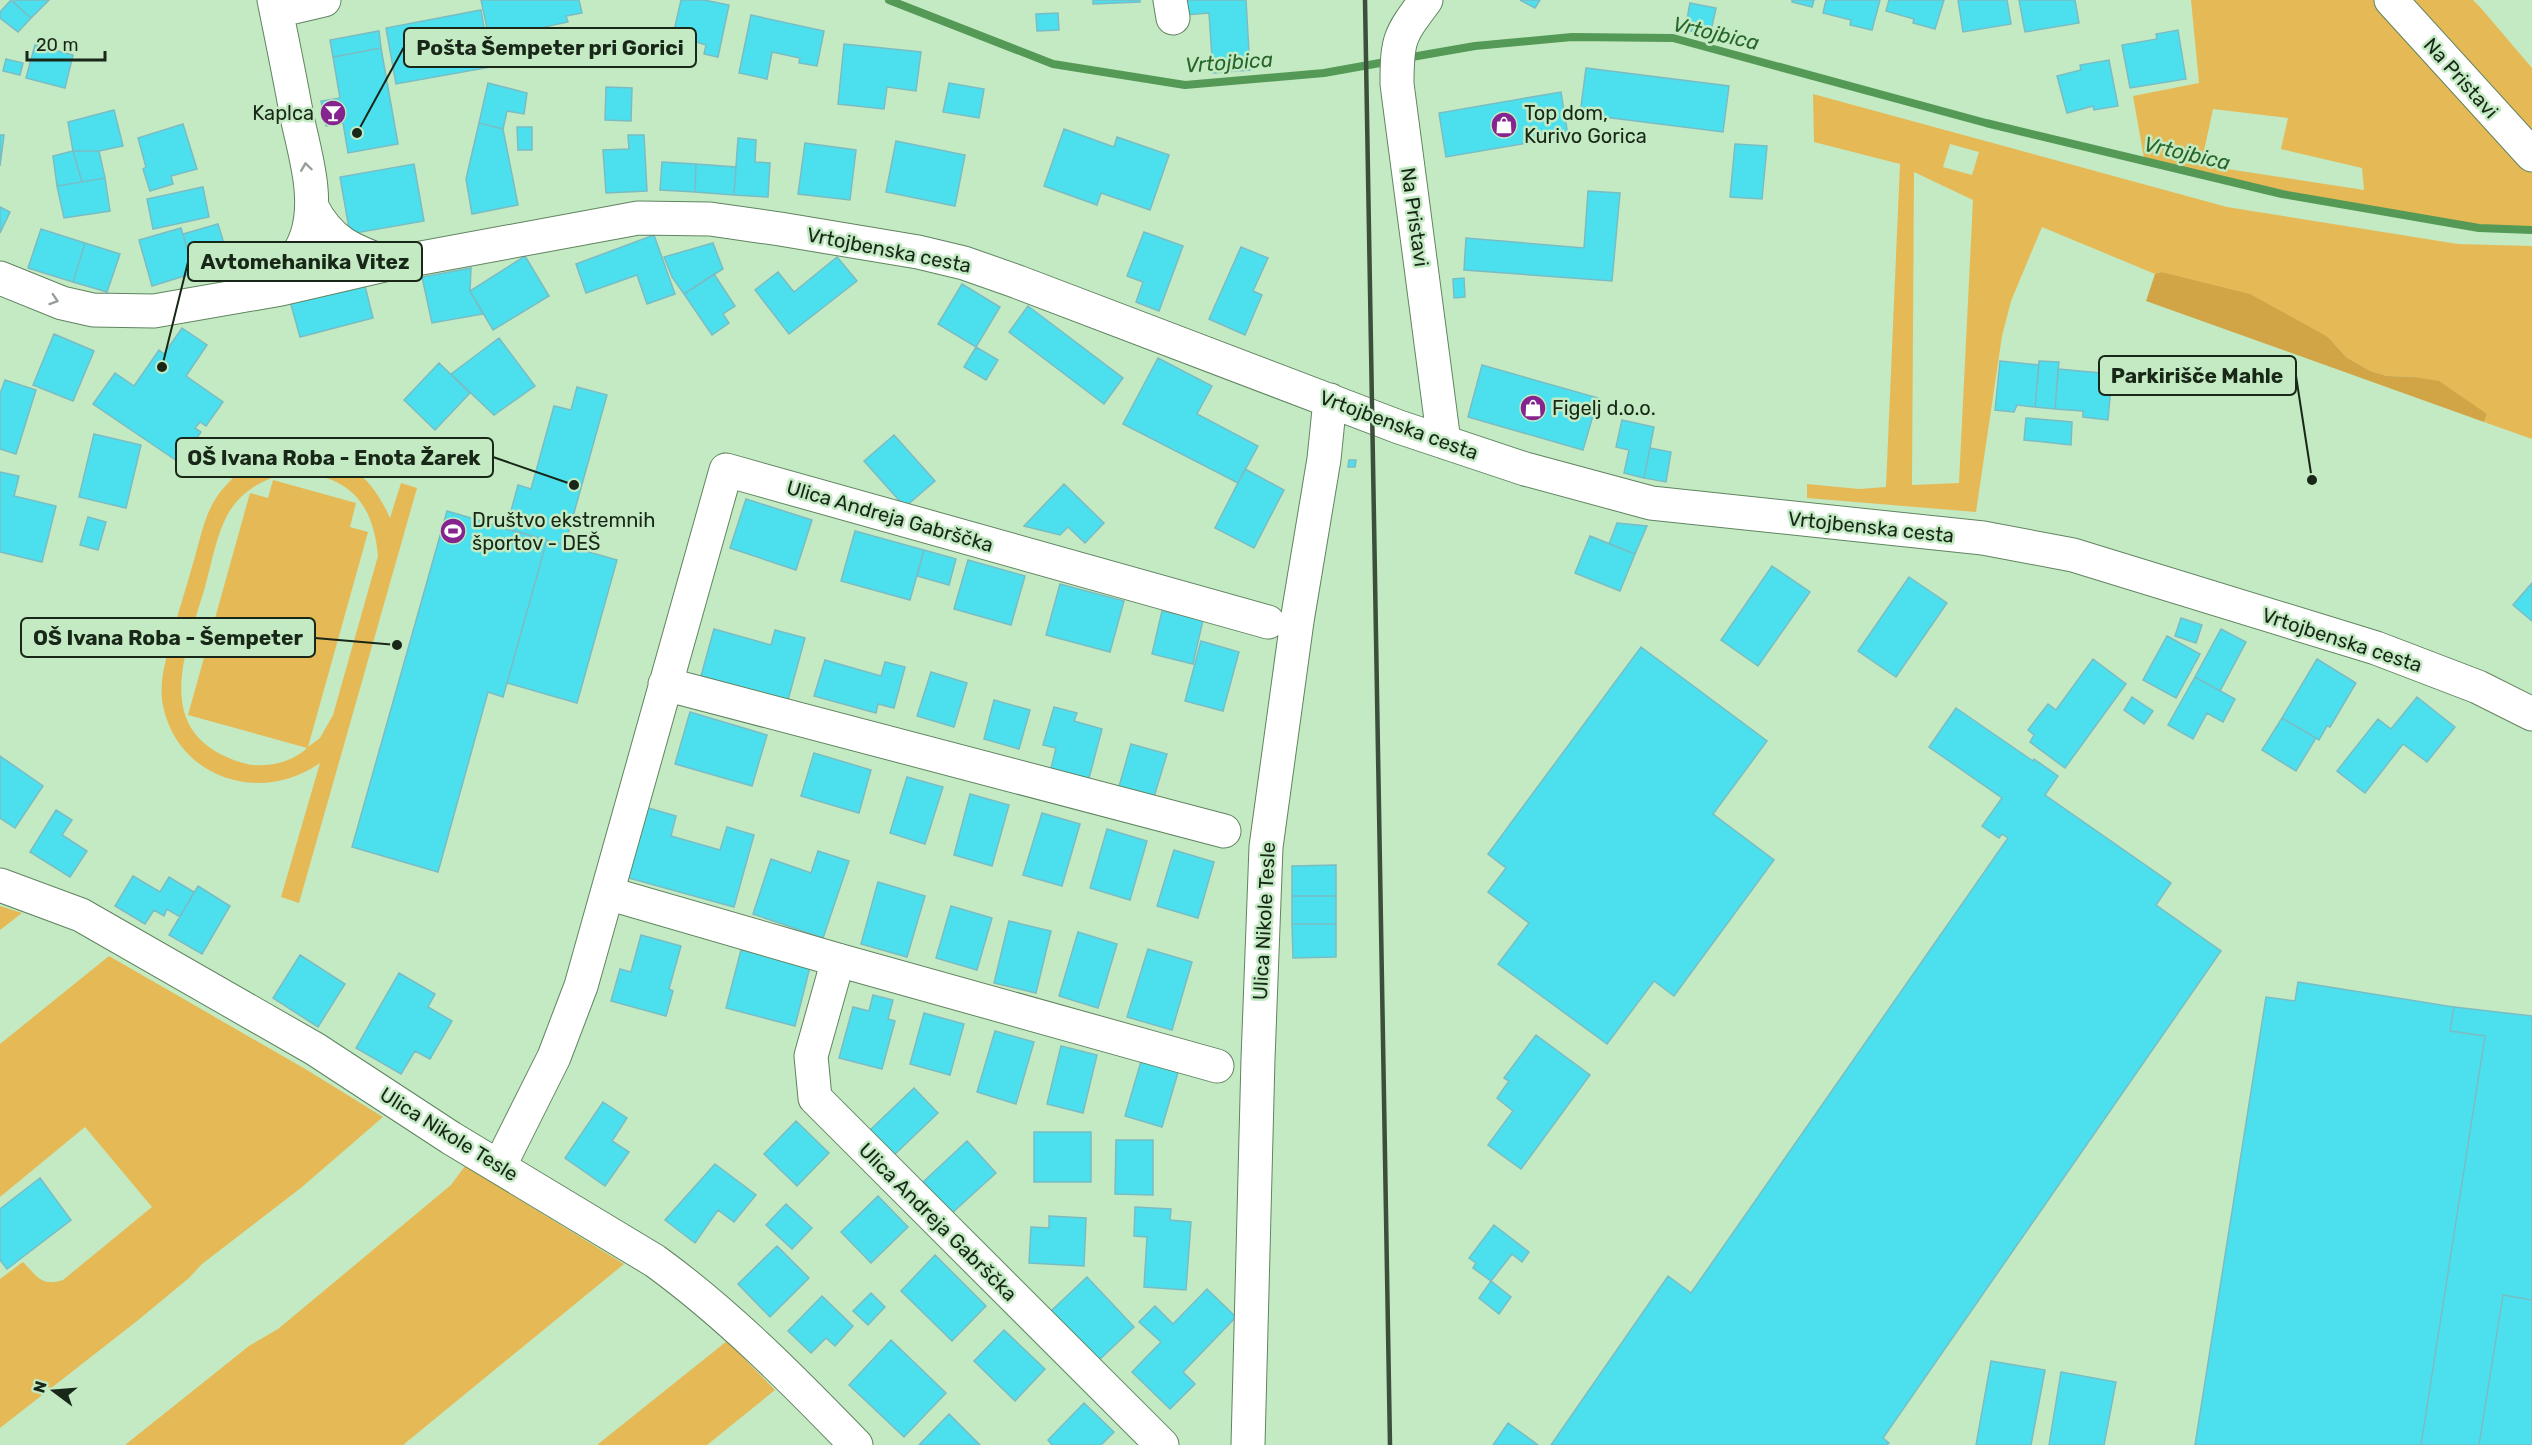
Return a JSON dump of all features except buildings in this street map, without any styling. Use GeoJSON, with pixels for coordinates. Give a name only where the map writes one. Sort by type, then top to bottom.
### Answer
{"type":"FeatureCollection","features":[{"type":"Feature","properties":{"kind":"street"},"geometry":{"type":"LineString","coordinates":[[262,292],[280,277],[301,249],[308,234],[312,207],[276,6],[324,0]]}},
{"type":"Feature","properties":{"kind":"street","name":"Na Pristavi"},"geometry":{"type":"LineString","coordinates":[[1426,0],[1404,29],[1397,50],[1398,84],[1444,442]]}},
{"type":"Feature","properties":{"kind":"street","name":"Na Pristavi"},"geometry":{"type":"LineString","coordinates":[[2391,0],[2532,155]]}},
{"type":"Feature","properties":{"kind":"street"},"geometry":{"type":"LineString","coordinates":[[312,207],[326,231],[338,241],[357,252],[389,264]]}},
{"type":"Feature","properties":{"kind":"street","name":"Vrtojbenska cesta"},"geometry":{"type":"LineString","coordinates":[[0,278],[62,303],[93,310],[154,311],[262,292],[389,264],[638,218],[710,219],[918,252],[964,263],[1444,442],[1525,469],[1651,503],[1983,538],[2073,555],[2376,648],[2478,687],[2532,714]]}},
{"type":"Feature","properties":{"kind":"street","name":"Ulica Nikole Tesle"},"geometry":{"type":"LineString","coordinates":[[1248,1445],[1266,847],[1324,459],[1330,400]]}},
{"type":"Feature","properties":{"kind":"street","name":"Ulica Andreja Gabrščka"},"geometry":{"type":"LineString","coordinates":[[499,1167],[554,1057],[582,986],[726,470],[1268,622]]}},
{"type":"Feature","properties":{"kind":"street"},"geometry":{"type":"LineString","coordinates":[[665,684],[1224,831]]}},
{"type":"Feature","properties":{"kind":"street","name":"Ulica Nikole Tesle"},"geometry":{"type":"LineString","coordinates":[[0,885],[81,915],[315,1049],[499,1167],[655,1261],[678,1278],[790,1378],[856,1445]]}},
{"type":"Feature","properties":{"kind":"street"},"geometry":{"type":"LineString","coordinates":[[607,893],[1217,1066]]}},
{"type":"Feature","properties":{"kind":"street","name":"Ulica Andreja Gabrščka"},"geometry":{"type":"LineString","coordinates":[[838,960],[811,1056],[815,1098],[1162,1445]]}},
{"type":"Feature","properties":{"kind":"shaded area"},"geometry":{"type":"Polygon","coordinates":[[[2191,0],[2379,0],[2532,166],[2532,229],[2434,220],[2337,206],[2241,187],[2145,164],[2133,96],[2199,83],[2191,0]],[[2213,109],[2201,165],[2364,190],[2362,168],[2281,149],[2288,118],[2213,109]]]}},
{"type":"Feature","properties":{"kind":"shaded area"},"geometry":{"type":"Polygon","coordinates":[[[2400,0],[2473,0],[2480,7],[2532,68],[2532,147],[2400,0]]]}},
{"type":"Feature","properties":{"kind":"shaded area"},"geometry":{"type":"Polygon","coordinates":[[[1813,94],[2227,207],[2458,244],[2532,246],[2532,439],[2484,422],[2487,414],[2415,377],[2387,376],[2370,371],[2346,357],[2328,337],[2161,272],[2155,274],[2042,227],[2011,301],[2002,336],[1976,512],[1807,498],[1807,484],[1859,489],[1886,487],[1900,164],[1814,142],[1813,94]],[[1950,144],[1943,167],[1972,175],[1979,152],[1950,144]],[[1914,172],[1912,485],[1959,483],[1973,200],[1914,172]]]}},
{"type":"Feature","properties":{"kind":"shaded area"},"geometry":{"type":"Polygon","coordinates":[[[2161,272],[2250,294],[2328,337],[2346,357],[2370,371],[2387,376],[2439,381],[2487,414],[2484,422],[2146,301],[2155,274],[2161,272]]]}},
{"type":"Feature","properties":{"kind":"shaded area"},"geometry":{"type":"Polygon","coordinates":[[[301,452],[332,460],[356,472],[374,490],[390,518],[401,483],[417,488],[299,903],[281,897],[320,763],[296,776],[271,782],[246,782],[223,776],[201,765],[183,748],[170,727],[162,692],[163,672],[171,639],[202,532],[216,498],[244,469],[268,459],[301,452]],[[287,473],[271,478],[249,490],[231,509],[218,537],[183,665],[181,690],[184,713],[195,733],[214,750],[251,765],[268,765],[285,761],[307,748],[188,715],[250,493],[268,498],[273,480],[356,503],[350,527],[368,532],[308,747],[320,738],[333,715],[378,556],[370,519],[362,504],[340,484],[307,474],[287,473]]]}},
{"type":"Feature","properties":{"kind":"shaded area"},"geometry":{"type":"Polygon","coordinates":[[[0,906],[22,913],[0,930],[0,906]]]}},
{"type":"Feature","properties":{"kind":"shaded area"},"geometry":{"type":"Polygon","coordinates":[[[109,956],[307,1070],[383,1117],[302,1187],[202,1264],[189,1278],[137,1321],[0,1428],[0,1279],[23,1262],[44,1281],[63,1280],[152,1207],[85,1127],[0,1197],[0,1044],[109,956]]]}},
{"type":"Feature","properties":{"kind":"shaded area"},"geometry":{"type":"Polygon","coordinates":[[[465,1166],[624,1264],[403,1445],[125,1445],[249,1346],[278,1329],[451,1185],[465,1166]]]}},
{"type":"Feature","properties":{"kind":"shaded area"},"geometry":{"type":"Polygon","coordinates":[[[727,1341],[775,1390],[707,1445],[597,1445],[727,1341]]]}},
{"type":"Feature","properties":{"kind":"waterway","name":"Vrtojbica"},"geometry":{"type":"LineString","coordinates":[[889,0],[1053,64],[1185,85],[1324,73],[1391,61]]}},
{"type":"Feature","properties":{"kind":"waterway","name":"Vrtojbica"},"geometry":{"type":"LineString","coordinates":[[1406,58],[1475,46],[1572,37],[1673,38],[1986,123],[2282,194],[2479,228],[2532,230]]}},
{"type":"Feature","properties":{"kind":"railway"},"geometry":{"type":"LineString","coordinates":[[1365,0],[1390,1445]]}},
{"type":"Feature","properties":{"kind":"place","name":"Kaplca"},"geometry":{"type":"Point","coordinates":[333,113]}},
{"type":"Feature","properties":{"kind":"place","name":"Top dom, Kurivo Gorica"},"geometry":{"type":"Point","coordinates":[1504,125]}},
{"type":"Feature","properties":{"kind":"place","name":"Pošta Šempeter pri Gorici"},"geometry":{"type":"Point","coordinates":[357,133]}},
{"type":"Feature","properties":{"kind":"place","name":"Avtomehanika Vitez"},"geometry":{"type":"Point","coordinates":[162,367]}},
{"type":"Feature","properties":{"kind":"place","name":"Figelj d.o.o."},"geometry":{"type":"Point","coordinates":[1533,408]}},
{"type":"Feature","properties":{"kind":"place","name":"Parkirišče Mahle"},"geometry":{"type":"Point","coordinates":[2312,480]}},
{"type":"Feature","properties":{"kind":"place","name":"OŠ Ivana Roba - Enota Žarek"},"geometry":{"type":"Point","coordinates":[574,485]}},
{"type":"Feature","properties":{"kind":"place","name":"Društvo ekstremnih športov - DEŠ"},"geometry":{"type":"Point","coordinates":[453,531]}},
{"type":"Feature","properties":{"kind":"place","name":"OŠ Ivana Roba - Šempeter"},"geometry":{"type":"Point","coordinates":[397,645]}}]}
